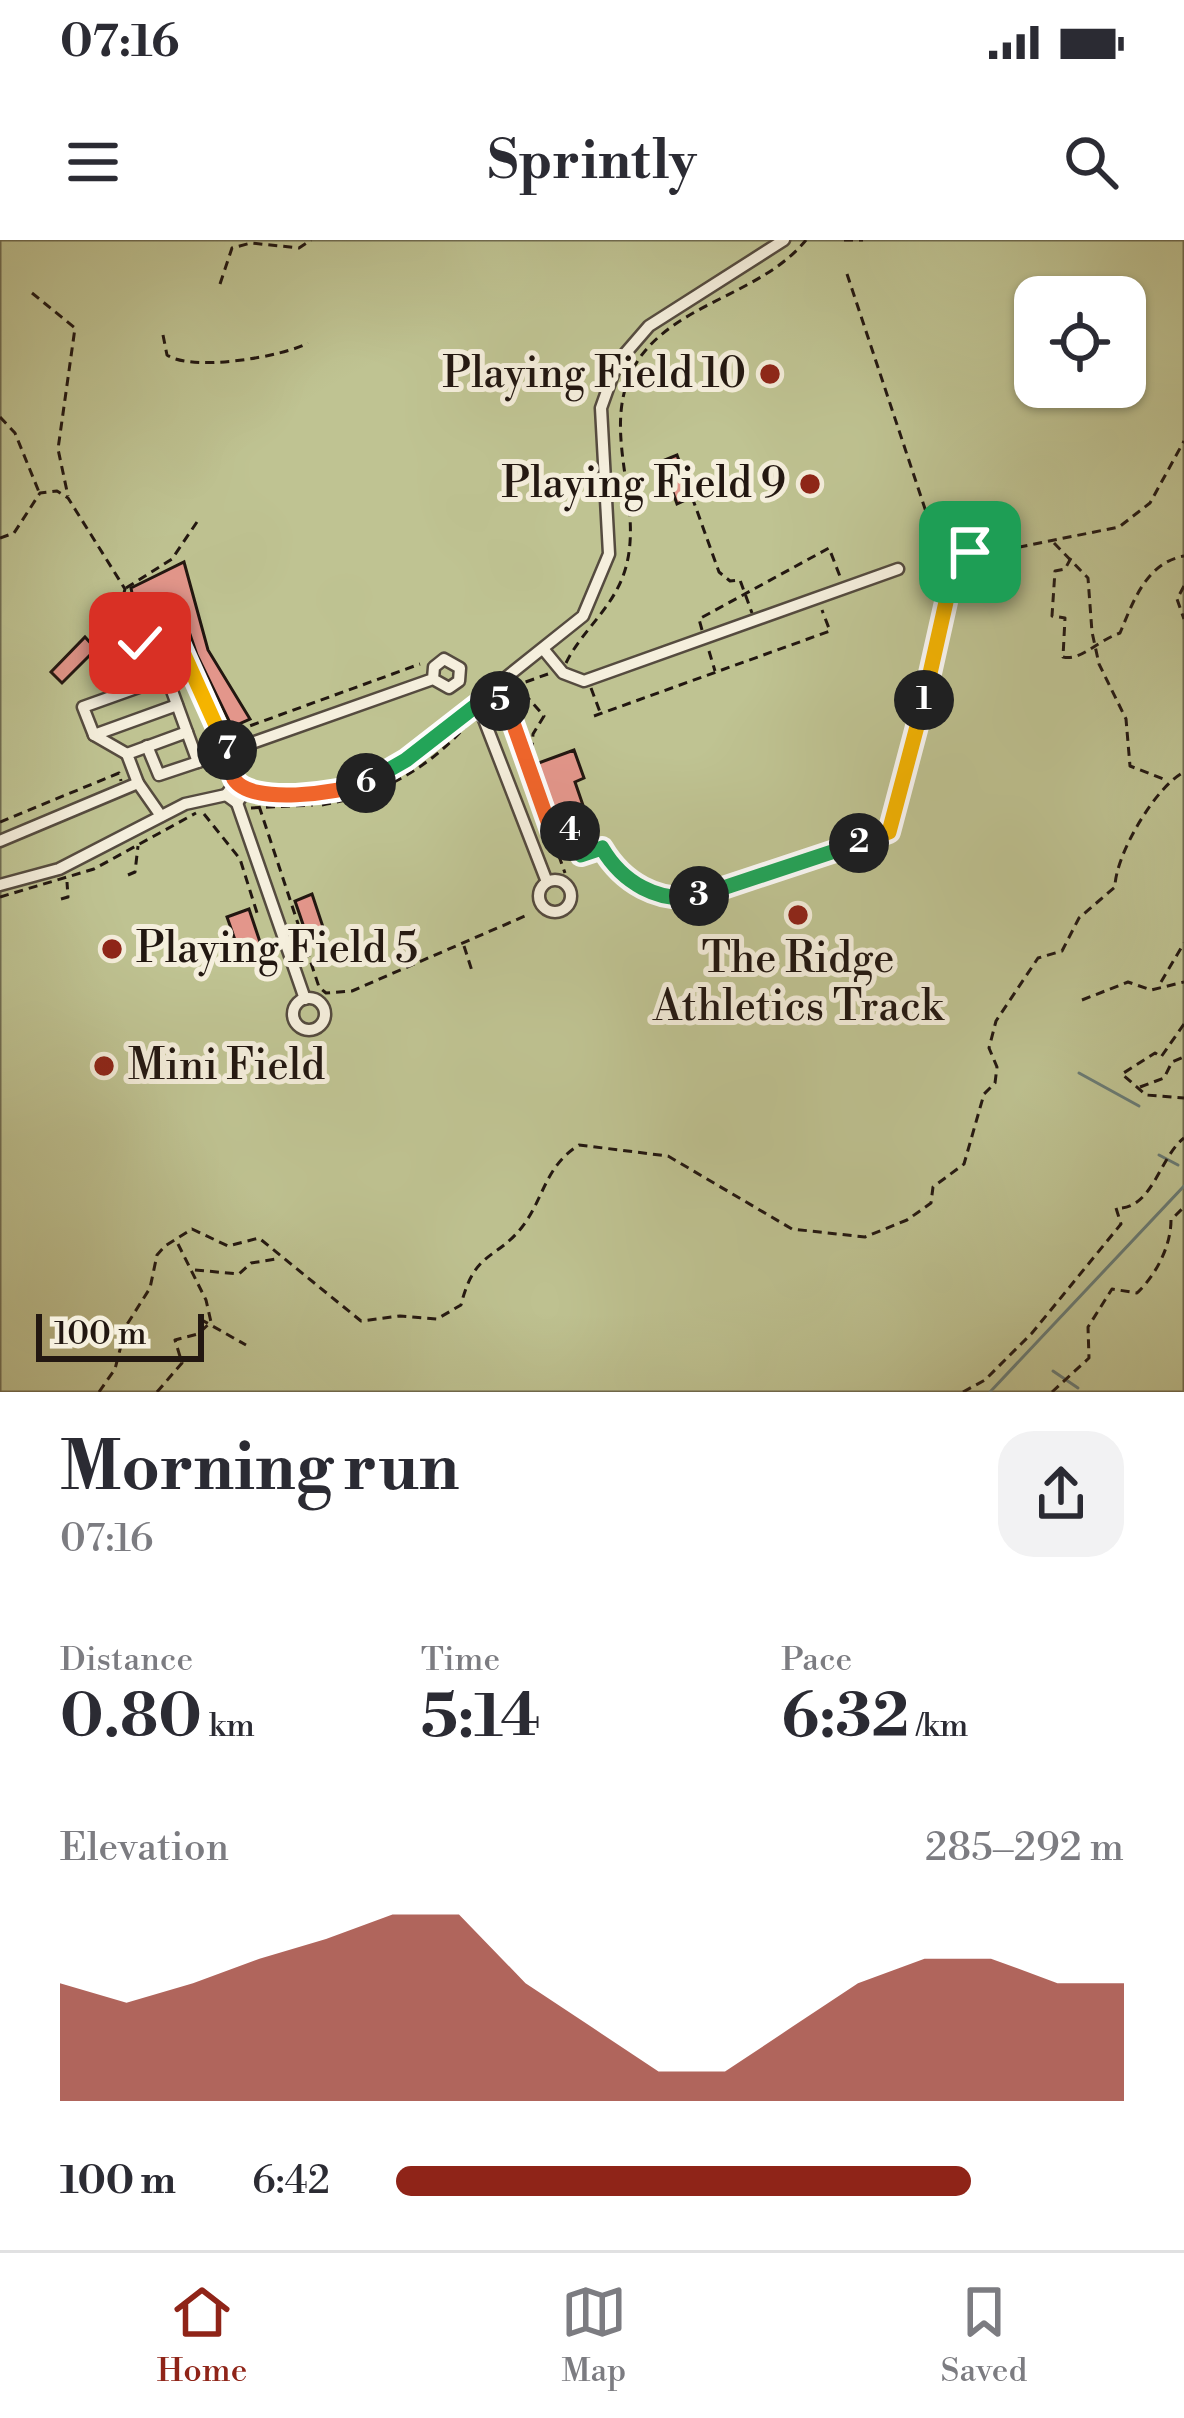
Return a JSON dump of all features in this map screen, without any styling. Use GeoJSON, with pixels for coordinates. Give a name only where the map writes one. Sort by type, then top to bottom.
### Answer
{"type":"FeatureCollection","features":[{"type":"Feature","properties":{"kind":"street"},"geometry":{"type":"LineString","coordinates":[[0,885],[76,862],[161,815],[226,795],[240,786],[319,794],[362,785],[481,708],[583,616],[609,554],[601,408],[616,363],[649,326],[784,240]]}},
{"type":"Feature","properties":{"kind":"street"},"geometry":{"type":"LineString","coordinates":[[544,650],[573,680],[588,680],[898,569]]}},
{"type":"Feature","properties":{"kind":"street"},"geometry":{"type":"LineString","coordinates":[[161,815],[138,783],[127,754],[94,735],[83,707],[167,677],[198,762]]}},
{"type":"Feature","properties":{"kind":"street"},"geometry":{"type":"LineString","coordinates":[[147,746],[159,776],[433,679]]}},
{"type":"Feature","properties":{"kind":"street"},"geometry":{"type":"LineString","coordinates":[[94,735],[177,705]]}},
{"type":"Feature","properties":{"kind":"street"},"geometry":{"type":"LineString","coordinates":[[481,708],[547,882]]}},
{"type":"Feature","properties":{"kind":"street"},"geometry":{"type":"LineString","coordinates":[[127,754],[187,732]]}},
{"type":"Feature","properties":{"kind":"street"},"geometry":{"type":"LineString","coordinates":[[227,752],[240,786],[237,803],[305,999]]}},
{"type":"Feature","properties":{"kind":"street"},"geometry":{"type":"LineString","coordinates":[[0,841],[138,783]]}},
{"type":"Feature","properties":{"kind":"street"},"geometry":{"type":"LineString","coordinates":[[226,795],[237,803]]}},
{"type":"Feature","properties":{"kind":"path"},"geometry":{"type":"LineString","coordinates":[[220,284],[231,240]]}},
{"type":"Feature","properties":{"kind":"path"},"geometry":{"type":"LineString","coordinates":[[232,248],[251,243],[299,248],[311,240]]}},
{"type":"Feature","properties":{"kind":"path"},"geometry":{"type":"LineString","coordinates":[[481,708],[520,684],[559,670],[620,588],[628,557],[621,399],[642,355],[663,334],[765,275],[806,240]]}},
{"type":"Feature","properties":{"kind":"path"},"geometry":{"type":"LineString","coordinates":[[844,240],[863,240]]}},
{"type":"Feature","properties":{"kind":"path"},"geometry":{"type":"LineString","coordinates":[[553,836],[572,830],[581,855],[602,848],[626,880],[692,898],[889,832],[941,632],[943,563],[848,274]]}},
{"type":"Feature","properties":{"kind":"path"},"geometry":{"type":"LineString","coordinates":[[32,293],[75,328],[58,448],[68,498],[124,589],[122,605],[137,640],[147,646],[173,638],[180,644],[227,752]]}},
{"type":"Feature","properties":{"kind":"path"},"geometry":{"type":"LineString","coordinates":[[163,335],[167,355],[191,365],[246,355],[285,356],[308,343]]}},
{"type":"Feature","properties":{"kind":"path"},"geometry":{"type":"LineString","coordinates":[[0,417],[10,424],[40,493]]}},
{"type":"Feature","properties":{"kind":"path"},"geometry":{"type":"LineString","coordinates":[[928,565],[970,552],[1088,535],[1136,518],[1184,441]]}},
{"type":"Feature","properties":{"kind":"path"},"geometry":{"type":"LineString","coordinates":[[40,493],[57,491],[68,498]]}},
{"type":"Feature","properties":{"kind":"path"},"geometry":{"type":"LineString","coordinates":[[0,538],[14,533],[40,493]]}},
{"type":"Feature","properties":{"kind":"path"},"geometry":{"type":"LineString","coordinates":[[692,497],[719,572],[730,581],[740,580],[755,620]]}},
{"type":"Feature","properties":{"kind":"path"},"geometry":{"type":"LineString","coordinates":[[124,589],[172,559],[199,519]]}},
{"type":"Feature","properties":{"kind":"path"},"geometry":{"type":"LineString","coordinates":[[1052,540],[1088,578],[1094,642],[1126,719],[1130,766],[1168,781]]}},
{"type":"Feature","properties":{"kind":"path"},"geometry":{"type":"LineString","coordinates":[[715,672],[699,619],[747,597],[829,548],[844,587]]}},
{"type":"Feature","properties":{"kind":"path"},"geometry":{"type":"LineString","coordinates":[[1071,558],[1065,569],[1055,571],[1052,616],[1065,619],[1063,657],[1083,658],[1094,642],[1120,633],[1134,594],[1153,573],[1184,556]]}},
{"type":"Feature","properties":{"kind":"path"},"geometry":{"type":"LineString","coordinates":[[1184,586],[1177,599],[1184,619]]}},
{"type":"Feature","properties":{"kind":"path"},"geometry":{"type":"LineString","coordinates":[[588,680],[597,715],[830,631],[818,597]]}},
{"type":"Feature","properties":{"kind":"path"},"geometry":{"type":"LineString","coordinates":[[154,618],[162,640]]}},
{"type":"Feature","properties":{"kind":"path"},"geometry":{"type":"LineString","coordinates":[[221,736],[420,664]]}},
{"type":"Feature","properties":{"kind":"path"},"geometry":{"type":"LineString","coordinates":[[502,698],[565,873]]}},
{"type":"Feature","properties":{"kind":"path"},"geometry":{"type":"LineString","coordinates":[[507,706],[528,698],[541,706],[544,716],[533,734],[534,755],[528,765]]}},
{"type":"Feature","properties":{"kind":"path"},"geometry":{"type":"LineString","coordinates":[[99,1392],[115,1369],[137,1301],[150,1288],[158,1256],[192,1229],[228,1246],[259,1238],[361,1322],[400,1316],[437,1319],[461,1305],[475,1266],[516,1234],[546,1176],[579,1145],[680,1161],[792,1228],[865,1238],[907,1220],[931,1202],[933,1187],[964,1164],[984,1094],[995,1083],[998,1067],[989,1048],[997,1021],[1038,958],[1062,951],[1079,918],[1114,887],[1115,867],[1168,781],[1184,772]]}},
{"type":"Feature","properties":{"kind":"path"},"geometry":{"type":"LineString","coordinates":[[0,822],[118,773],[124,789]]}},
{"type":"Feature","properties":{"kind":"path"},"geometry":{"type":"LineString","coordinates":[[259,806],[319,987],[326,993],[352,991],[525,916]]}},
{"type":"Feature","properties":{"kind":"path"},"geometry":{"type":"LineString","coordinates":[[202,810],[240,859],[258,916]]}},
{"type":"Feature","properties":{"kind":"path"},"geometry":{"type":"LineString","coordinates":[[128,875],[135,872],[138,846]]}},
{"type":"Feature","properties":{"kind":"path"},"geometry":{"type":"LineString","coordinates":[[62,899],[68,897],[67,879]]}},
{"type":"Feature","properties":{"kind":"path"},"geometry":{"type":"LineString","coordinates":[[1082,1000],[1127,982],[1151,990],[1160,984],[1184,943]]}},
{"type":"Feature","properties":{"kind":"path"},"geometry":{"type":"LineString","coordinates":[[464,945],[473,974]]}},
{"type":"Feature","properties":{"kind":"path"},"geometry":{"type":"LineString","coordinates":[[1160,984],[1184,982]]}},
{"type":"Feature","properties":{"kind":"path"},"geometry":{"type":"LineString","coordinates":[[1184,1024],[1161,1057],[1155,1053],[1122,1074],[1146,1095],[1184,1098]]}},
{"type":"Feature","properties":{"kind":"path"},"geometry":{"type":"LineString","coordinates":[[1138,1088],[1164,1078],[1172,1062],[1184,1057]]}},
{"type":"Feature","properties":{"kind":"path"},"geometry":{"type":"LineString","coordinates":[[963,1392],[985,1380],[1032,1333],[1078,1270],[1094,1262],[1120,1224],[1115,1208],[1126,1209],[1142,1198],[1171,1148],[1184,1138]]}},
{"type":"Feature","properties":{"kind":"path"},"geometry":{"type":"LineString","coordinates":[[1052,1392],[1089,1358],[1088,1327],[1112,1289],[1137,1293],[1148,1283],[1171,1244],[1171,1220],[1184,1207]]}},
{"type":"Feature","properties":{"kind":"path"},"geometry":{"type":"LineString","coordinates":[[176,1240],[206,1300],[209,1324]]}},
{"type":"Feature","properties":{"kind":"path"},"geometry":{"type":"LineString","coordinates":[[193,1270],[239,1274],[251,1263],[280,1258]]}},
{"type":"Feature","properties":{"kind":"path"},"geometry":{"type":"LineString","coordinates":[[200,1319],[246,1345]]}},
{"type":"Feature","properties":{"kind":"path"},"geometry":{"type":"LineString","coordinates":[[157,1392],[182,1364],[176,1340],[198,1334],[209,1324]]}},
{"type":"Feature","properties":{"kind":"green space"},"geometry":{"type":"Polygon","coordinates":[[[0,240],[1184,240],[1184,1392],[0,1392],[0,240]]]}},
{"type":"Feature","properties":{"kind":"building"},"geometry":{"type":"Polygon","coordinates":[[[677,455],[692,497],[677,504],[662,461],[677,455]]]}},
{"type":"Feature","properties":{"kind":"building"},"geometry":{"type":"Polygon","coordinates":[[[184,562],[208,650],[250,719],[232,727],[197,655],[181,608],[150,620],[141,598],[135,600],[132,593],[131,588],[184,562]]]}},
{"type":"Feature","properties":{"kind":"building"},"geometry":{"type":"Polygon","coordinates":[[[85,637],[96,649],[62,683],[51,672],[85,637]]]}},
{"type":"Feature","properties":{"kind":"building"},"geometry":{"type":"Polygon","coordinates":[[[574,750],[584,778],[575,782],[597,846],[583,851],[574,826],[557,832],[536,764],[574,750]]]}},
{"type":"Feature","properties":{"kind":"building"},"geometry":{"type":"Polygon","coordinates":[[[312,894],[325,933],[308,939],[295,901],[312,894]]]}},
{"type":"Feature","properties":{"kind":"building"},"geometry":{"type":"Polygon","coordinates":[[[249,909],[263,951],[242,960],[227,917],[249,909]]]}},
{"type":"Feature","properties":{"kind":"waterway"},"geometry":{"type":"LineString","coordinates":[[1079,1073],[1139,1106]]}},
{"type":"Feature","properties":{"kind":"waterway"},"geometry":{"type":"LineString","coordinates":[[1159,1155],[1178,1165]]}},
{"type":"Feature","properties":{"kind":"waterway"},"geometry":{"type":"LineString","coordinates":[[990,1392],[1184,1186]]}},
{"type":"Feature","properties":{"kind":"waterway"},"geometry":{"type":"LineString","coordinates":[[1053,1371],[1078,1388]]}},
{"type":"Feature","properties":{"kind":"place","name":"Playing Field 10"},"geometry":{"type":"Point","coordinates":[770,374]}},
{"type":"Feature","properties":{"kind":"place","name":"Playing Field 9"},"geometry":{"type":"Point","coordinates":[810,484]}},
{"type":"Feature","properties":{"kind":"place","name":"The Ridge Athletics Track"},"geometry":{"type":"Point","coordinates":[798,915]}},
{"type":"Feature","properties":{"kind":"place","name":"Playing Field 5"},"geometry":{"type":"Point","coordinates":[112,949]}},
{"type":"Feature","properties":{"kind":"place","name":"Mini Field"},"geometry":{"type":"Point","coordinates":[104,1066]}},
{"type":"Feature","properties":{"kind":"route"},"geometry":{"type":"LineString","coordinates":[[140,643],[178,641],[227,752],[235,782],[246,790],[319,794],[362,785],[406,760],[478,704],[485,712],[502,698],[553,836],[572,830],[581,855],[602,848],[616,871],[638,887],[692,898],[889,832],[941,632],[946,602],[943,562],[970,552]]}}]}
